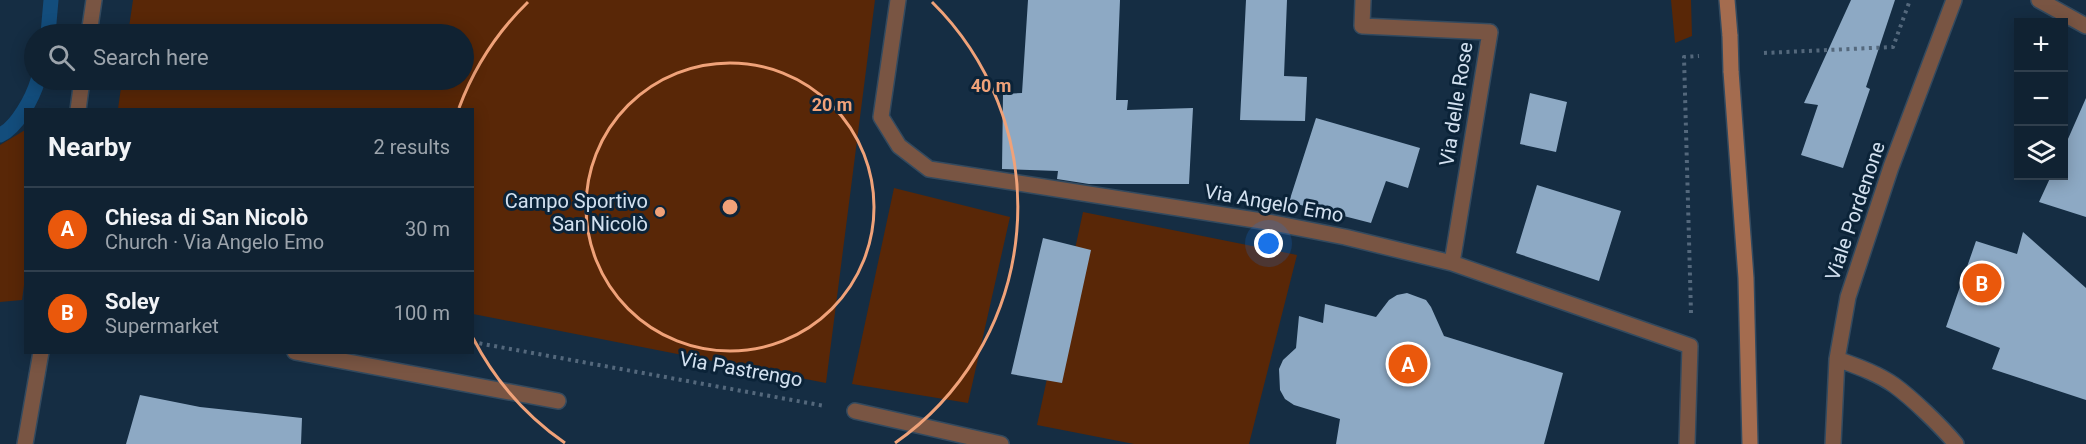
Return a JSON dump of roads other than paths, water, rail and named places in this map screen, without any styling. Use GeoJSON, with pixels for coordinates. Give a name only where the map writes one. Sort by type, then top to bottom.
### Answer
{"type":"FeatureCollection","features":[{"type":"Feature","properties":{"kind":"main road"},"geometry":{"type":"LineString","coordinates":[[1727,0],[1746,278],[1750,367],[1750,444]]}},
{"type":"Feature","properties":{"kind":"street"},"geometry":{"type":"LineString","coordinates":[[90,24],[94,0]]}},
{"type":"Feature","properties":{"kind":"street","name":"Via Angelo Emo"},"geometry":{"type":"LineString","coordinates":[[898,0],[881,117],[899,146],[929,169],[1268,222],[1345,237],[1452,263],[1690,346],[1687,444]]}},
{"type":"Feature","properties":{"kind":"street","name":"Via delle Rose"},"geometry":{"type":"LineString","coordinates":[[1363,0],[1362,26],[1490,32],[1452,263]]}},
{"type":"Feature","properties":{"kind":"street","name":"Viale Pordenone"},"geometry":{"type":"LineString","coordinates":[[1833,444],[1837,359],[1848,297],[1891,167],[1954,0]]}},
{"type":"Feature","properties":{"kind":"street"},"geometry":{"type":"LineString","coordinates":[[2039,0],[2086,26]]}},
{"type":"Feature","properties":{"kind":"street"},"geometry":{"type":"LineString","coordinates":[[78,108],[81,90]]}},
{"type":"Feature","properties":{"kind":"street"},"geometry":{"type":"LineString","coordinates":[[25,444],[41,354]]}},
{"type":"Feature","properties":{"kind":"street"},"geometry":{"type":"LineString","coordinates":[[306,354],[558,401]]}},
{"type":"Feature","properties":{"kind":"street"},"geometry":{"type":"LineString","coordinates":[[1837,359],[1855,365],[1893,384],[1956,444]]}},
{"type":"Feature","properties":{"kind":"street"},"geometry":{"type":"LineString","coordinates":[[855,411],[1000,444]]}},
{"type":"Feature","properties":{"kind":"waterway"},"geometry":{"type":"LineString","coordinates":[[49,24],[51,0]]}},
{"type":"Feature","properties":{"kind":"waterway"},"geometry":{"type":"LineString","coordinates":[[25,108],[34,90]]}},
{"type":"Feature","properties":{"kind":"waterway"},"geometry":{"type":"LineString","coordinates":[[0,135],[12,126],[24,109]]}},
{"type":"Feature","properties":{"kind":"place","name":"Campo Sportivo San Nicolò"},"geometry":{"type":"Point","coordinates":[660,212]}},
{"type":"Feature","properties":{"kind":"place","name":"Soley"},"geometry":{"type":"Point","coordinates":[1982,283]}},
{"type":"Feature","properties":{"kind":"place","name":"Chiesa di San Nicolò"},"geometry":{"type":"Point","coordinates":[1408,364]}}]}
